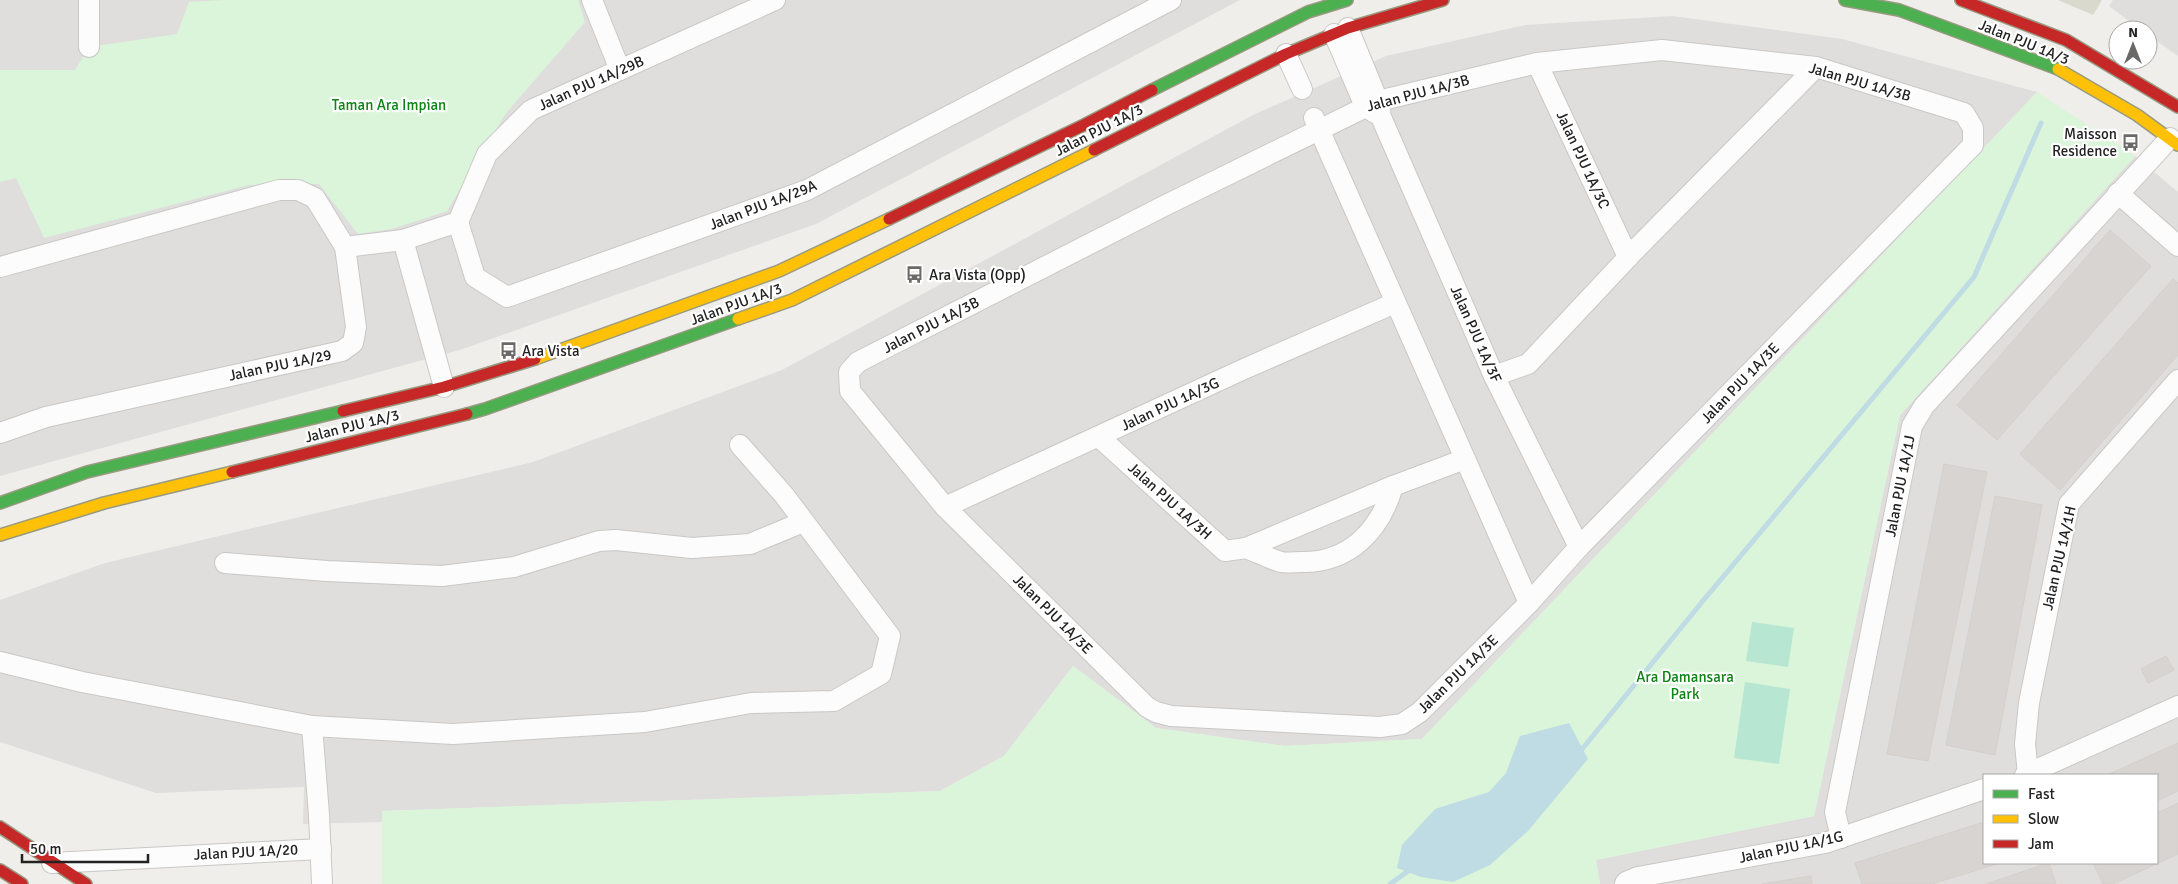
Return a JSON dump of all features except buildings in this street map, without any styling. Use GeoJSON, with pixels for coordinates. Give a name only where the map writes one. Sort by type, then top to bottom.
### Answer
{"type":"FeatureCollection","features":[{"type":"Feature","properties":{"kind":"street"},"geometry":{"type":"LineString","coordinates":[[89,0],[89,47]]}},
{"type":"Feature","properties":{"kind":"street"},"geometry":{"type":"LineString","coordinates":[[592,0],[620,70]]}},
{"type":"Feature","properties":{"kind":"street","name":"Jalan PJU 1A/29B"},"geometry":{"type":"LineString","coordinates":[[458,222],[487,154],[531,110],[775,0]]}},
{"type":"Feature","properties":{"kind":"street","name":"Jalan PJU 1A/29A"},"geometry":{"type":"LineString","coordinates":[[458,222],[474,277],[507,297],[807,190],[1171,0]]}},
{"type":"Feature","properties":{"kind":"street","name":"Jalan PJU 1A/3"},"geometry":{"type":"LineString","coordinates":[[0,503],[87,472],[444,387],[516,366],[779,271],[1084,125],[1308,12],[1347,0]]}},
{"type":"Feature","properties":{"kind":"street","name":"Jalan PJU 1A/3"},"geometry":{"type":"LineString","coordinates":[[0,535],[104,503],[485,409],[792,300],[1286,54],[1341,31],[1443,0]]}},
{"type":"Feature","properties":{"kind":"street","name":"Jalan PJU 1A/3"},"geometry":{"type":"LineString","coordinates":[[1845,0],[1899,10],[2056,68],[2137,115],[2174,142]]}},
{"type":"Feature","properties":{"kind":"street"},"geometry":{"type":"LineString","coordinates":[[1887,0],[1899,10]]}},
{"type":"Feature","properties":{"kind":"street","name":"Jalan PJU 1A/3"},"geometry":{"type":"LineString","coordinates":[[1961,0],[2066,40],[2178,107]]}},
{"type":"Feature","properties":{"kind":"street","name":"Jalan PJU 1A/3F"},"geometry":{"type":"LineString","coordinates":[[1341,31],[1494,376],[1579,547]]}},
{"type":"Feature","properties":{"kind":"street","name":"Jalan PJU 1A/3B"},"geometry":{"type":"LineString","coordinates":[[849,372],[858,362],[1166,205],[1316,125],[1537,63],[1662,50],[1816,67],[1964,113],[1974,128]]}},
{"type":"Feature","properties":{"kind":"street"},"geometry":{"type":"LineString","coordinates":[[1286,54],[1302,89]]}},
{"type":"Feature","properties":{"kind":"street","name":"Jalan PJU 1A/3C"},"geometry":{"type":"LineString","coordinates":[[1537,63],[1628,257]]}},
{"type":"Feature","properties":{"kind":"street"},"geometry":{"type":"LineString","coordinates":[[1494,376],[1528,364],[1628,257],[1816,67]]}},
{"type":"Feature","properties":{"kind":"street"},"geometry":{"type":"LineString","coordinates":[[1316,125],[1529,603]]}},
{"type":"Feature","properties":{"kind":"street","name":"Jalan PJU 1A/3E"},"geometry":{"type":"LineString","coordinates":[[849,372],[850,391],[945,507],[1147,707],[1156,712],[1171,716],[1380,727],[1402,724],[1420,712],[1529,603],[1579,547],[1974,145],[1974,128]]}},
{"type":"Feature","properties":{"kind":"street","name":"Jalan PJU 1A/1J"},"geometry":{"type":"LineString","coordinates":[[1841,838],[1835,812],[1912,426],[1924,406],[2118,193],[2174,142]]}},
{"type":"Feature","properties":{"kind":"street","name":"Jalan PJU 1A/29"},"geometry":{"type":"LineString","coordinates":[[0,267],[279,190],[298,190],[316,198],[345,247],[356,327],[353,343],[342,352],[46,417],[0,433]]}},
{"type":"Feature","properties":{"kind":"street"},"geometry":{"type":"LineString","coordinates":[[2118,193],[2178,246]]}},
{"type":"Feature","properties":{"kind":"street"},"geometry":{"type":"LineString","coordinates":[[345,247],[403,240],[458,222]]}},
{"type":"Feature","properties":{"kind":"street"},"geometry":{"type":"LineString","coordinates":[[403,240],[444,387]]}},
{"type":"Feature","properties":{"kind":"street","name":"Jalan PJU 1A/3G"},"geometry":{"type":"LineString","coordinates":[[945,507],[1244,369],[1395,303]]}},
{"type":"Feature","properties":{"kind":"street","name":"Jalan PJU 1A/1H"},"geometry":{"type":"LineString","coordinates":[[2026,774],[2025,744],[2029,703],[2069,504],[2178,380]]}},
{"type":"Feature","properties":{"kind":"street","name":"Jalan PJU 1A/3H"},"geometry":{"type":"LineString","coordinates":[[1099,437],[1225,551],[1246,548],[1393,486],[1465,459]]}},
{"type":"Feature","properties":{"kind":"street"},"geometry":{"type":"LineString","coordinates":[[0,662],[82,682],[312,726],[453,734],[645,722],[751,703],[834,701],[881,674],[890,636],[784,495],[740,446]]}},
{"type":"Feature","properties":{"kind":"street","name":"Jalan PJU 1A/3H"},"geometry":{"type":"LineString","coordinates":[[1246,548],[1282,562],[1317,563],[1340,556],[1361,540],[1378,523],[1387,506],[1393,486]]}},
{"type":"Feature","properties":{"kind":"street"},"geometry":{"type":"LineString","coordinates":[[225,563],[327,571],[442,576],[514,567],[599,540],[692,548],[750,544],[803,522]]}},
{"type":"Feature","properties":{"kind":"street"},"geometry":{"type":"LineString","coordinates":[[2028,774],[2178,706]]}},
{"type":"Feature","properties":{"kind":"street"},"geometry":{"type":"LineString","coordinates":[[312,726],[322,884]]}},
{"type":"Feature","properties":{"kind":"street","name":"Jalan PJU 1A/1G"},"geometry":{"type":"LineString","coordinates":[[1624,884],[1638,877],[1825,844],[1983,789]]}},
{"type":"Feature","properties":{"kind":"street"},"geometry":{"type":"LineString","coordinates":[[0,827],[86,884]]}},
{"type":"Feature","properties":{"kind":"street","name":"Jalan PJU 1A/20"},"geometry":{"type":"LineString","coordinates":[[52,863],[321,848]]}},
{"type":"Feature","properties":{"kind":"street"},"geometry":{"type":"LineString","coordinates":[[0,870],[22,884]]}},
{"type":"Feature","properties":{"kind":"shaded area","name":"Ara Vista"},"geometry":{"type":"Polygon","coordinates":[[[0,0],[577,0],[579,2],[578,0],[1240,0],[816,224],[463,349],[0,476],[0,0]]]}},
{"type":"Feature","properties":{"kind":"shaded area"},"geometry":{"type":"Polygon","coordinates":[[[2058,0],[2102,0],[2093,15],[2058,0]]]}},
{"type":"Feature","properties":{"kind":"shaded area"},"geometry":{"type":"Polygon","coordinates":[[[2113,0],[2178,0],[2178,56],[2158,42],[2158,20],[2128,20],[2109,6],[2113,0]]]}},
{"type":"Feature","properties":{"kind":"shaded area"},"geometry":{"type":"Polygon","coordinates":[[[1673,16],[1842,39],[2037,92],[1422,739],[1285,746],[1156,728],[1073,666],[1004,756],[940,791],[382,811],[382,822],[303,824],[304,787],[156,793],[0,742],[0,600],[105,563],[533,462],[782,370],[1253,115],[1386,56],[1525,25],[1673,16]]]}},
{"type":"Feature","properties":{"kind":"shaded area"},"geometry":{"type":"Polygon","coordinates":[[[2135,156],[2178,192],[2178,884],[1600,884],[1596,860],[1814,816],[1900,415],[2135,156]]]}},
{"type":"Feature","properties":{"kind":"green space","name":"Taman Ara Impian"},"geometry":{"type":"Polygon","coordinates":[[[225,0],[578,0],[585,22],[506,113],[447,211],[392,229],[358,234],[319,184],[249,185],[44,238],[16,178],[0,182],[0,70],[75,70],[89,47],[177,34],[189,2],[225,0]]]}},
{"type":"Feature","properties":{"kind":"green space","name":"Ara Damansara Park"},"geometry":{"type":"Polygon","coordinates":[[[2037,92],[2135,156],[1900,415],[1814,816],[1596,860],[1600,884],[382,884],[382,811],[940,791],[1004,756],[1073,666],[1156,728],[1285,746],[1422,739],[2037,92]]]}},
{"type":"Feature","properties":{"kind":"green space"},"geometry":{"type":"Polygon","coordinates":[[[1752,622],[1794,628],[1788,667],[1746,661],[1752,622]]]}},
{"type":"Feature","properties":{"kind":"green space"},"geometry":{"type":"Polygon","coordinates":[[[1745,682],[1790,689],[1779,764],[1734,758],[1745,682]]]}},
{"type":"Feature","properties":{"kind":"water"},"geometry":{"type":"Polygon","coordinates":[[[1569,723],[1588,759],[1528,831],[1490,865],[1453,882],[1421,877],[1397,868],[1402,845],[1435,809],[1489,792],[1506,773],[1520,736],[1569,723]]]}},
{"type":"Feature","properties":{"kind":"waterway"},"geometry":{"type":"LineString","coordinates":[[1578,752],[1974,277],[2041,123]]}},
{"type":"Feature","properties":{"kind":"waterway"},"geometry":{"type":"LineString","coordinates":[[1390,884],[1411,869]]}},
{"type":"Feature","properties":{"kind":"traffic: fast"},"geometry":{"type":"LineString","coordinates":[[1152,90],[1308,12],[1347,0]]}},
{"type":"Feature","properties":{"kind":"traffic: fast"},"geometry":{"type":"LineString","coordinates":[[1845,0],[1899,10],[2058,69]]}},
{"type":"Feature","properties":{"kind":"traffic: fast"},"geometry":{"type":"LineString","coordinates":[[467,414],[738,319]]}},
{"type":"Feature","properties":{"kind":"traffic: fast"},"geometry":{"type":"LineString","coordinates":[[0,503],[87,472],[343,411]]}},
{"type":"Feature","properties":{"kind":"traffic: slow"},"geometry":{"type":"LineString","coordinates":[[2058,69],[2137,115],[2178,145]]}},
{"type":"Feature","properties":{"kind":"traffic: slow"},"geometry":{"type":"LineString","coordinates":[[738,319],[792,300],[1094,150]]}},
{"type":"Feature","properties":{"kind":"traffic: slow"},"geometry":{"type":"LineString","coordinates":[[535,359],[779,271],[889,219]]}},
{"type":"Feature","properties":{"kind":"traffic: slow"},"geometry":{"type":"LineString","coordinates":[[0,535],[104,503],[232,472]]}},
{"type":"Feature","properties":{"kind":"traffic: jam"},"geometry":{"type":"LineString","coordinates":[[1094,150],[1286,54],[1348,28],[1443,0]]}},
{"type":"Feature","properties":{"kind":"traffic: jam"},"geometry":{"type":"LineString","coordinates":[[1961,0],[2066,40],[2178,107]]}},
{"type":"Feature","properties":{"kind":"traffic: jam"},"geometry":{"type":"LineString","coordinates":[[889,219],[1152,90]]}},
{"type":"Feature","properties":{"kind":"traffic: jam"},"geometry":{"type":"LineString","coordinates":[[343,411],[444,387],[535,359]]}},
{"type":"Feature","properties":{"kind":"traffic: jam"},"geometry":{"type":"LineString","coordinates":[[232,472],[467,414]]}},
{"type":"Feature","properties":{"kind":"traffic: jam"},"geometry":{"type":"LineString","coordinates":[[0,827],[86,884]]}},
{"type":"Feature","properties":{"kind":"traffic: jam"},"geometry":{"type":"LineString","coordinates":[[0,870],[22,884]]}},
{"type":"Feature","properties":{"kind":"place","name":"Maisson Residence"},"geometry":{"type":"Point","coordinates":[2131,143]}},
{"type":"Feature","properties":{"kind":"place","name":"Ara Vista (Opp)"},"geometry":{"type":"Point","coordinates":[915,275]}},
{"type":"Feature","properties":{"kind":"place","name":"Ara Vista"},"geometry":{"type":"Point","coordinates":[508,351]}}]}
